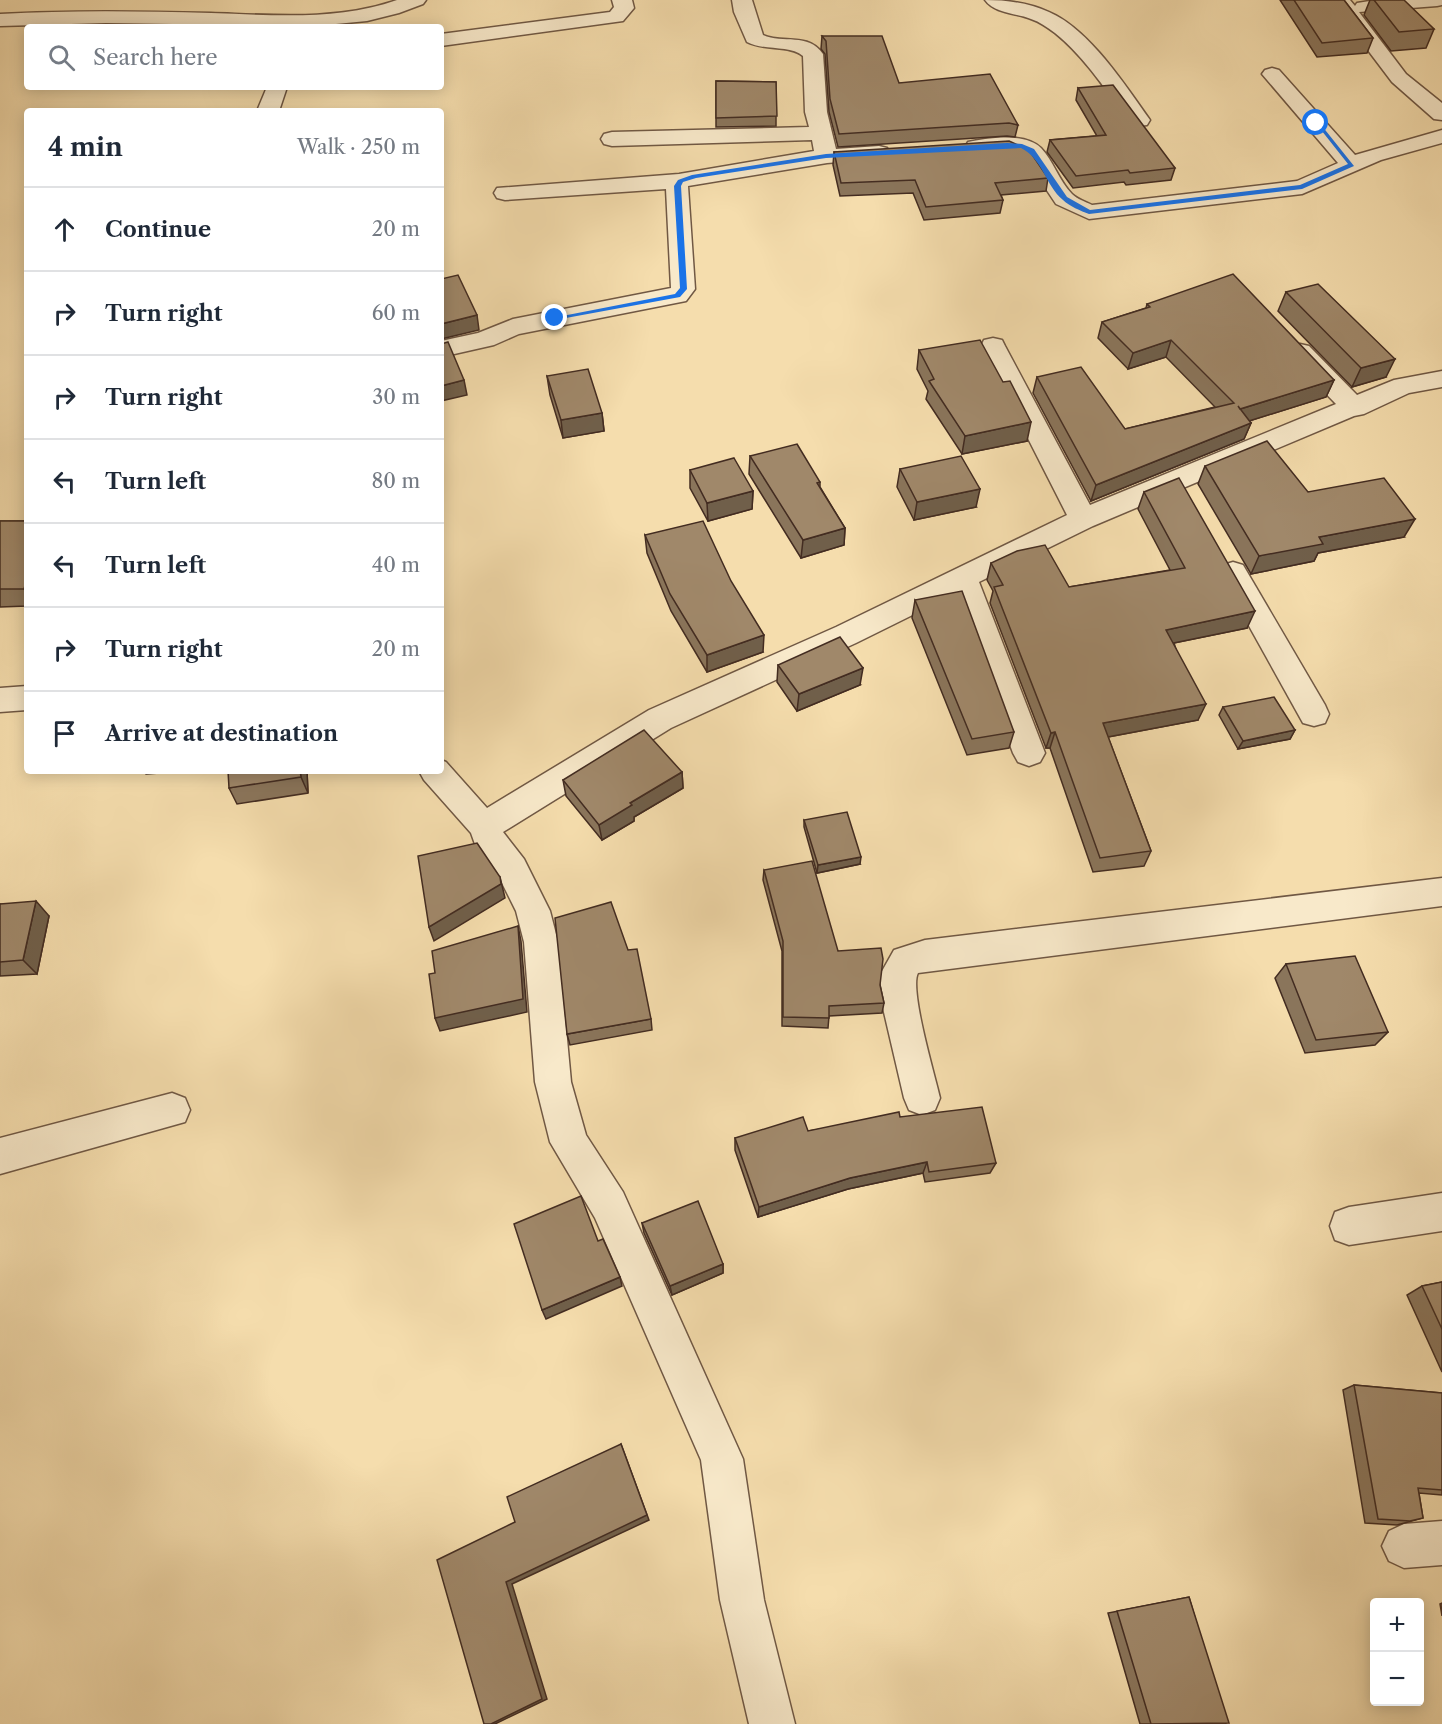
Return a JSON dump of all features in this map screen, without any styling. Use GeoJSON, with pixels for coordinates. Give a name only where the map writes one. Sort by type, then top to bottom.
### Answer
{"type":"FeatureCollection","features":[{"type":"Feature","properties":{"kind":"street"},"geometry":{"type":"LineString","coordinates":[[0,20],[64,17],[273,24],[309,21],[352,22],[416,0]]}},
{"type":"Feature","properties":{"kind":"street"},"geometry":{"type":"LineString","coordinates":[[444,40],[616,17],[624,8],[622,0]]}},
{"type":"Feature","properties":{"kind":"street"},"geometry":{"type":"LineString","coordinates":[[742,0],[754,38],[770,43],[801,45],[813,54],[820,134],[826,156]]}},
{"type":"Feature","properties":{"kind":"street"},"geometry":{"type":"LineString","coordinates":[[995,0],[1035,12],[1070,36],[1092,58],[1153,139]]}},
{"type":"Feature","properties":{"kind":"street"},"geometry":{"type":"LineString","coordinates":[[1342,4],[1437,0]]}},
{"type":"Feature","properties":{"kind":"street"},"geometry":{"type":"LineString","coordinates":[[1342,4],[1399,78],[1442,114]]}},
{"type":"Feature","properties":{"kind":"street"},"geometry":{"type":"LineString","coordinates":[[1272,74],[1352,165]]}},
{"type":"Feature","properties":{"kind":"street"},"geometry":{"type":"LineString","coordinates":[[269,108],[276,90]]}},
{"type":"Feature","properties":{"kind":"street"},"geometry":{"type":"LineString","coordinates":[[612,139],[820,134]]}},
{"type":"Feature","properties":{"kind":"street"},"geometry":{"type":"LineString","coordinates":[[957,148],[1022,146],[1032,151],[1039,159],[1064,198],[1089,212],[1302,187],[1373,155],[1442,136]]}},
{"type":"Feature","properties":{"kind":"street"},"geometry":{"type":"LineString","coordinates":[[505,194],[681,181],[826,156],[897,152]]}},
{"type":"Feature","properties":{"kind":"street"},"geometry":{"type":"LineString","coordinates":[[444,348],[485,339],[513,327],[677,296],[683,289],[677,186],[681,181]]}},
{"type":"Feature","properties":{"kind":"street"},"geometry":{"type":"LineString","coordinates":[[1281,332],[1354,408]]}},
{"type":"Feature","properties":{"kind":"street"},"geometry":{"type":"LineString","coordinates":[[993,346],[1083,519]]}},
{"type":"Feature","properties":{"kind":"street"},"geometry":{"type":"LineString","coordinates":[[485,827],[660,719],[846,635],[1083,519],[1185,490],[1404,386],[1442,380]]}},
{"type":"Feature","properties":{"kind":"street"},"geometry":{"type":"LineString","coordinates":[[1220,551],[1314,714]]}},
{"type":"Feature","properties":{"kind":"street"},"geometry":{"type":"LineString","coordinates":[[963,577],[1029,753]]}},
{"type":"Feature","properties":{"kind":"street"},"geometry":{"type":"LineString","coordinates":[[0,700],[24,698]]}},
{"type":"Feature","properties":{"kind":"street"},"geometry":{"type":"LineString","coordinates":[[438,774],[485,827],[488,837],[512,869],[533,911],[542,942],[553,1082],[569,1142],[609,1205],[722,1459],[742,1600],[772,1724]]}},
{"type":"Feature","properties":{"kind":"street"},"geometry":{"type":"LineString","coordinates":[[922,1098],[898,995],[898,973],[906,962],[925,956],[964,950],[1442,892]]}},
{"type":"Feature","properties":{"kind":"street"},"geometry":{"type":"LineString","coordinates":[[0,1156],[172,1110]]}},
{"type":"Feature","properties":{"kind":"street"},"geometry":{"type":"LineString","coordinates":[[1349,1226],[1442,1212]]}},
{"type":"Feature","properties":{"kind":"building"},"geometry":{"type":"Polygon","coordinates":[[[1294,0],[1344,0],[1373,38],[1322,43],[1294,0]]]}},
{"type":"Feature","properties":{"kind":"building"},"geometry":{"type":"Polygon","coordinates":[[[1374,0],[1404,0],[1434,29],[1399,32],[1374,0]]]}},
{"type":"Feature","properties":{"kind":"building"},"geometry":{"type":"Polygon","coordinates":[[[822,36],[882,36],[899,83],[990,74],[1018,125],[1009,123],[839,134],[830,99],[826,41],[822,36]]]}},
{"type":"Feature","properties":{"kind":"building"},"geometry":{"type":"Polygon","coordinates":[[[716,81],[776,82],[777,116],[716,118],[716,81]]]}},
{"type":"Feature","properties":{"kind":"building"},"geometry":{"type":"Polygon","coordinates":[[[1113,85],[1175,168],[1076,176],[1050,140],[1106,135],[1078,88],[1113,85]]]}},
{"type":"Feature","properties":{"kind":"building"},"geometry":{"type":"Polygon","coordinates":[[[1009,141],[1029,150],[1048,178],[995,183],[1003,200],[926,207],[915,180],[841,183],[834,152],[1009,141]]]}},
{"type":"Feature","properties":{"kind":"building"},"geometry":{"type":"Polygon","coordinates":[[[1233,274],[1334,380],[1240,409],[1251,423],[1096,485],[1037,377],[1081,367],[1125,429],[1234,403],[1171,340],[1133,353],[1102,322],[1150,307],[1147,304],[1233,274]]]}},
{"type":"Feature","properties":{"kind":"building"},"geometry":{"type":"Polygon","coordinates":[[[458,275],[477,315],[444,323],[444,278],[458,275]]]}},
{"type":"Feature","properties":{"kind":"building"},"geometry":{"type":"Polygon","coordinates":[[[1318,284],[1395,359],[1361,368],[1286,292],[1318,284]]]}},
{"type":"Feature","properties":{"kind":"building"},"geometry":{"type":"Polygon","coordinates":[[[980,340],[1003,382],[1010,381],[1031,422],[965,436],[929,381],[934,379],[919,350],[980,340]]]}},
{"type":"Feature","properties":{"kind":"building"},"geometry":{"type":"Polygon","coordinates":[[[448,342],[464,380],[444,385],[444,343],[448,342]]]}},
{"type":"Feature","properties":{"kind":"building"},"geometry":{"type":"Polygon","coordinates":[[[588,369],[602,413],[561,420],[547,376],[588,369]]]}},
{"type":"Feature","properties":{"kind":"building"},"geometry":{"type":"Polygon","coordinates":[[[1267,441],[1308,492],[1384,478],[1415,519],[1319,537],[1323,544],[1259,556],[1205,466],[1267,441]]]}},
{"type":"Feature","properties":{"kind":"building"},"geometry":{"type":"Polygon","coordinates":[[[797,444],[820,482],[817,483],[845,528],[803,540],[750,456],[797,444]]]}},
{"type":"Feature","properties":{"kind":"building"},"geometry":{"type":"Polygon","coordinates":[[[961,456],[980,489],[917,502],[900,469],[961,456]]]}},
{"type":"Feature","properties":{"kind":"building"},"geometry":{"type":"Polygon","coordinates":[[[734,458],[753,491],[707,503],[690,470],[734,458]]]}},
{"type":"Feature","properties":{"kind":"building"},"geometry":{"type":"Polygon","coordinates":[[[1179,478],[1255,611],[1166,630],[1206,704],[1103,723],[1151,851],[1100,858],[1055,732],[1051,733],[994,587],[1003,585],[991,563],[1017,551],[1045,545],[1069,587],[1185,568],[1144,492],[1179,478]]]}},
{"type":"Feature","properties":{"kind":"building"},"geometry":{"type":"Polygon","coordinates":[[[0,521],[24,521],[24,589],[0,589],[0,521]]]}},
{"type":"Feature","properties":{"kind":"building"},"geometry":{"type":"Polygon","coordinates":[[[703,521],[731,581],[764,635],[707,655],[670,594],[645,535],[703,521]]]}},
{"type":"Feature","properties":{"kind":"building"},"geometry":{"type":"Polygon","coordinates":[[[962,591],[1014,732],[972,739],[915,600],[962,591]]]}},
{"type":"Feature","properties":{"kind":"building"},"geometry":{"type":"Polygon","coordinates":[[[840,637],[863,668],[799,694],[778,665],[840,637]]]}},
{"type":"Feature","properties":{"kind":"building"},"geometry":{"type":"Polygon","coordinates":[[[1274,697],[1295,730],[1243,741],[1223,707],[1274,697]]]}},
{"type":"Feature","properties":{"kind":"building"},"geometry":{"type":"Polygon","coordinates":[[[644,730],[682,772],[630,803],[632,805],[599,825],[563,780],[644,730]]]}},
{"type":"Feature","properties":{"kind":"building"},"geometry":{"type":"Polygon","coordinates":[[[228,774],[300,774],[301,777],[229,788],[228,774]]]}},
{"type":"Feature","properties":{"kind":"building"},"geometry":{"type":"Polygon","coordinates":[[[847,812],[861,857],[818,865],[804,820],[847,812]]]}},
{"type":"Feature","properties":{"kind":"building"},"geometry":{"type":"Polygon","coordinates":[[[477,843],[500,877],[501,884],[429,927],[418,856],[477,843]]]}},
{"type":"Feature","properties":{"kind":"building"},"geometry":{"type":"Polygon","coordinates":[[[812,861],[838,951],[881,948],[883,959],[880,985],[884,1003],[829,1006],[829,1018],[783,1017],[783,941],[764,870],[812,861]]]}},
{"type":"Feature","properties":{"kind":"building"},"geometry":{"type":"Polygon","coordinates":[[[36,901],[23,960],[0,962],[0,904],[36,901]]]}},
{"type":"Feature","properties":{"kind":"building"},"geometry":{"type":"Polygon","coordinates":[[[611,902],[628,950],[637,949],[651,1019],[567,1034],[555,918],[611,902]]]}},
{"type":"Feature","properties":{"kind":"building"},"geometry":{"type":"Polygon","coordinates":[[[518,926],[523,999],[435,1018],[429,974],[435,973],[432,951],[518,926]]]}},
{"type":"Feature","properties":{"kind":"building"},"geometry":{"type":"Polygon","coordinates":[[[1355,956],[1388,1032],[1316,1040],[1286,964],[1355,956]]]}},
{"type":"Feature","properties":{"kind":"building"},"geometry":{"type":"Polygon","coordinates":[[[982,1107],[996,1163],[929,1172],[927,1162],[850,1178],[759,1207],[735,1138],[803,1117],[808,1131],[899,1112],[900,1117],[982,1107]]]}},
{"type":"Feature","properties":{"kind":"building"},"geometry":{"type":"Polygon","coordinates":[[[581,1196],[598,1241],[603,1239],[620,1277],[542,1310],[514,1224],[581,1196]]]}},
{"type":"Feature","properties":{"kind":"building"},"geometry":{"type":"Polygon","coordinates":[[[698,1201],[723,1264],[670,1286],[642,1223],[698,1201]]]}},
{"type":"Feature","properties":{"kind":"building"},"geometry":{"type":"Polygon","coordinates":[[[1442,1282],[1442,1329],[1422,1286],[1442,1282]]]}},
{"type":"Feature","properties":{"kind":"building"},"geometry":{"type":"Polygon","coordinates":[[[1354,1385],[1442,1393],[1442,1490],[1418,1488],[1423,1518],[1410,1521],[1378,1519],[1354,1385]]]}},
{"type":"Feature","properties":{"kind":"building"},"geometry":{"type":"Polygon","coordinates":[[[621,1444],[647,1515],[506,1582],[542,1699],[491,1724],[484,1724],[437,1560],[515,1522],[507,1497],[621,1444]]]}},
{"type":"Feature","properties":{"kind":"building"},"geometry":{"type":"Polygon","coordinates":[[[1189,1597],[1229,1723],[1151,1724],[1117,1611],[1189,1597]]]}},
{"type":"Feature","properties":{"kind":"route"},"geometry":{"type":"LineString","coordinates":[[555,318],[677,296],[683,289],[677,186],[681,181],[695,177],[826,156],[1022,146],[1032,151],[1039,159],[1064,198],[1089,212],[1302,187],[1352,165],[1316,123]]}}]}
